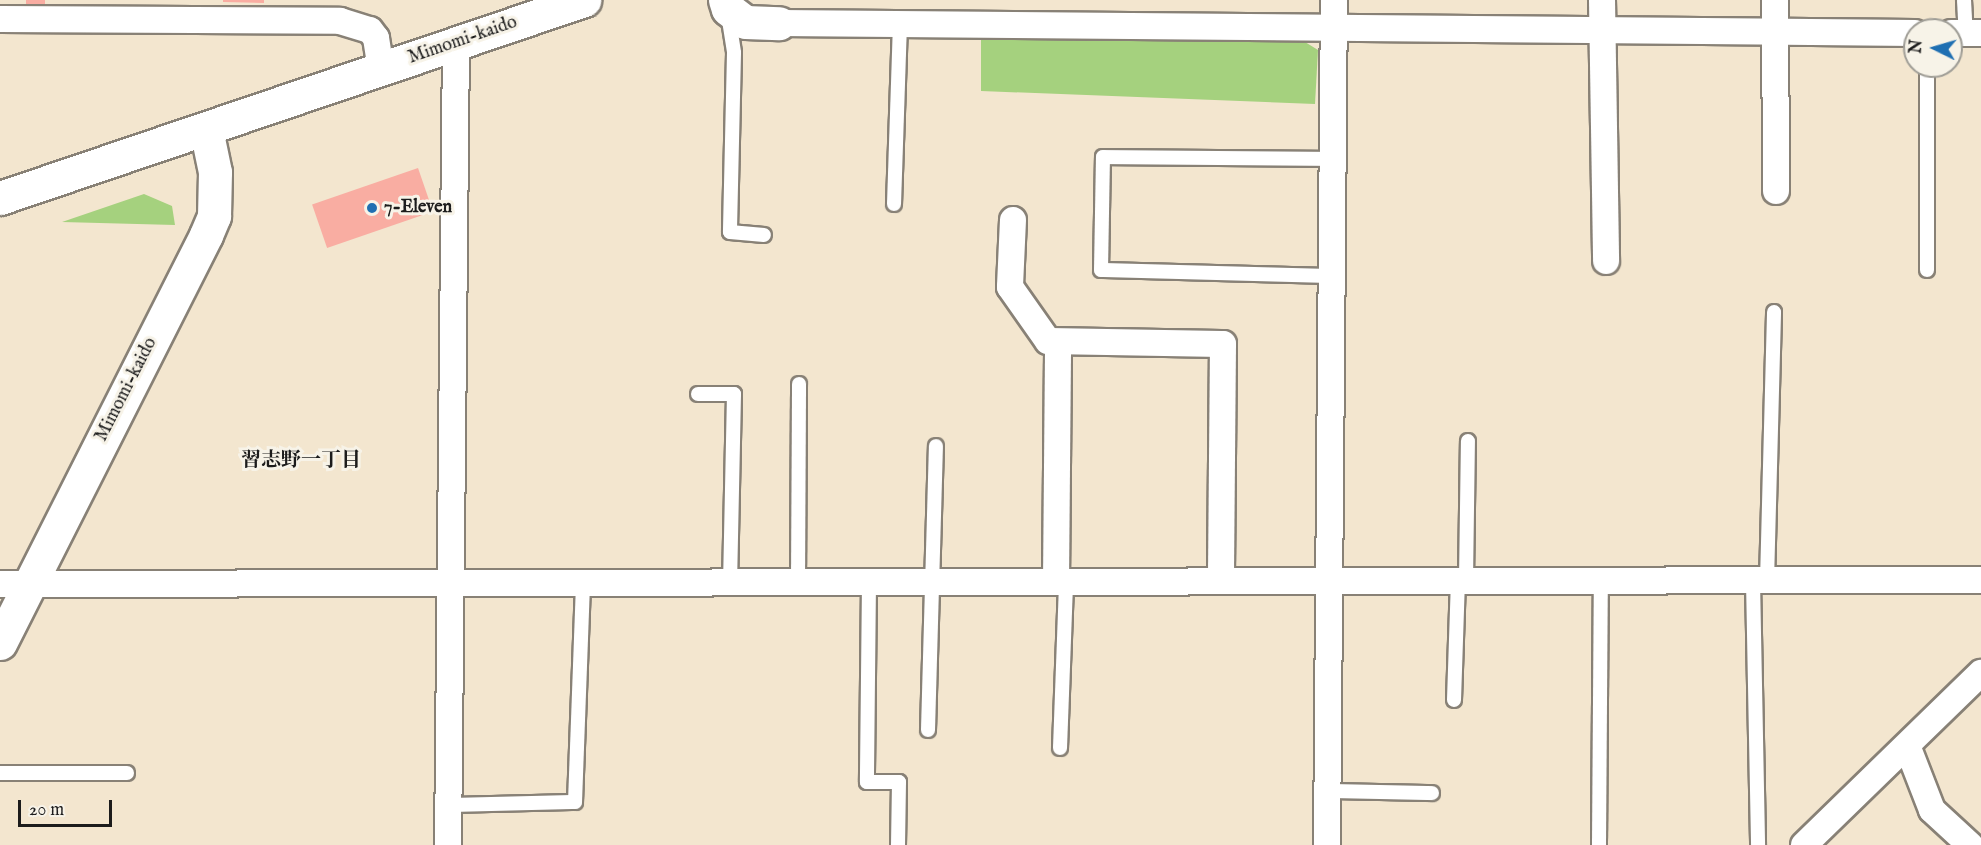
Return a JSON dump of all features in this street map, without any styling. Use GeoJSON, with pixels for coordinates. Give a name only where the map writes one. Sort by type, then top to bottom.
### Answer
{"type":"FeatureCollection","features":[{"type":"Feature","properties":{"kind":"main road","name":"Mimomi-kaido"},"geometry":{"type":"LineString","coordinates":[[0,198],[584,0]]}},
{"type":"Feature","properties":{"kind":"main road"},"geometry":{"type":"LineString","coordinates":[[726,4],[745,22],[779,23]]}},
{"type":"Feature","properties":{"kind":"main road","name":"Mimomi-kaido"},"geometry":{"type":"LineString","coordinates":[[0,643],[14,584],[207,235],[214,216],[215,172],[206,129]]}},
{"type":"Feature","properties":{"kind":"street"},"geometry":{"type":"LineString","coordinates":[[1327,845],[1334,0]]}},
{"type":"Feature","properties":{"kind":"street"},"geometry":{"type":"LineString","coordinates":[[1602,0],[1606,261]]}},
{"type":"Feature","properties":{"kind":"street"},"geometry":{"type":"LineString","coordinates":[[1775,0],[1776,191]]}},
{"type":"Feature","properties":{"kind":"street"},"geometry":{"type":"LineString","coordinates":[[0,19],[96,10],[201,11],[340,21],[360,24],[376,38],[381,68]]}},
{"type":"Feature","properties":{"kind":"street"},"geometry":{"type":"LineString","coordinates":[[779,23],[1903,33]]}},
{"type":"Feature","properties":{"kind":"street"},"geometry":{"type":"LineString","coordinates":[[448,845],[456,43]]}},
{"type":"Feature","properties":{"kind":"street"},"geometry":{"type":"LineString","coordinates":[[1013,220],[1010,287],[1048,341],[1223,344],[1221,581]]}},
{"type":"Feature","properties":{"kind":"street"},"geometry":{"type":"LineString","coordinates":[[1058,342],[1061,582]]}},
{"type":"Feature","properties":{"kind":"street"},"geometry":{"type":"LineString","coordinates":[[14,584],[1981,580]]}},
{"type":"Feature","properties":{"kind":"street"},"geometry":{"type":"LineString","coordinates":[[1804,845],[1908,748],[1981,673]]}},
{"type":"Feature","properties":{"kind":"street"},"geometry":{"type":"LineString","coordinates":[[1908,748],[1932,810],[1970,845]]}},
{"type":"Feature","properties":{"kind":"lane"},"geometry":{"type":"LineString","coordinates":[[1964,0],[1966,33]]}},
{"type":"Feature","properties":{"kind":"lane"},"geometry":{"type":"LineString","coordinates":[[726,4],[734,53],[730,232],[764,235]]}},
{"type":"Feature","properties":{"kind":"lane"},"geometry":{"type":"LineString","coordinates":[[894,204],[900,24]]}},
{"type":"Feature","properties":{"kind":"lane"},"geometry":{"type":"LineString","coordinates":[[1927,78],[1927,270]]}},
{"type":"Feature","properties":{"kind":"lane"},"geometry":{"type":"LineString","coordinates":[[1332,276],[1101,270],[1103,157],[1333,159]]}},
{"type":"Feature","properties":{"kind":"lane"},"geometry":{"type":"LineString","coordinates":[[1758,845],[1760,581],[1774,312]]}},
{"type":"Feature","properties":{"kind":"lane"},"geometry":{"type":"LineString","coordinates":[[798,582],[799,384]]}},
{"type":"Feature","properties":{"kind":"lane"},"geometry":{"type":"LineString","coordinates":[[698,394],[734,394],[730,582]]}},
{"type":"Feature","properties":{"kind":"lane"},"geometry":{"type":"LineString","coordinates":[[1454,700],[1468,441]]}},
{"type":"Feature","properties":{"kind":"lane"},"geometry":{"type":"LineString","coordinates":[[928,730],[936,446]]}},
{"type":"Feature","properties":{"kind":"lane"},"geometry":{"type":"LineString","coordinates":[[1599,845],[1601,581]]}},
{"type":"Feature","properties":{"kind":"lane"},"geometry":{"type":"LineString","coordinates":[[448,804],[576,802],[583,582]]}},
{"type":"Feature","properties":{"kind":"lane"},"geometry":{"type":"LineString","coordinates":[[869,582],[867,782],[899,782],[898,845]]}},
{"type":"Feature","properties":{"kind":"lane"},"geometry":{"type":"LineString","coordinates":[[1060,748],[1061,582]]}},
{"type":"Feature","properties":{"kind":"lane"},"geometry":{"type":"LineString","coordinates":[[0,773],[127,772]]}},
{"type":"Feature","properties":{"kind":"lane"},"geometry":{"type":"LineString","coordinates":[[1327,790],[1432,793]]}},
{"type":"Feature","properties":{"kind":"green space"},"geometry":{"type":"Polygon","coordinates":[[[981,39],[1305,42],[1318,50],[1315,104],[981,91],[981,39]]]}},
{"type":"Feature","properties":{"kind":"green space"},"geometry":{"type":"Polygon","coordinates":[[[144,194],[172,206],[175,225],[62,222],[144,194]]]}},
{"type":"Feature","properties":{"kind":"building"},"geometry":{"type":"Polygon","coordinates":[[[26,0],[45,0],[45,5],[26,4],[26,0]]]}},
{"type":"Feature","properties":{"kind":"building"},"geometry":{"type":"Polygon","coordinates":[[[223,0],[264,0],[264,3],[223,2],[223,0]]]}},
{"type":"Feature","properties":{"kind":"building","name":"7-Eleven"},"geometry":{"type":"Polygon","coordinates":[[[418,168],[433,211],[327,248],[312,204],[418,168]]]}},
{"type":"Feature","properties":{"kind":"place","name":"7-Eleven"},"geometry":{"type":"Point","coordinates":[372,208]}},
{"type":"Feature","properties":{"kind":"district","name":"習志野一丁目"},"geometry":{"type":"Point","coordinates":[301,460]}}]}
